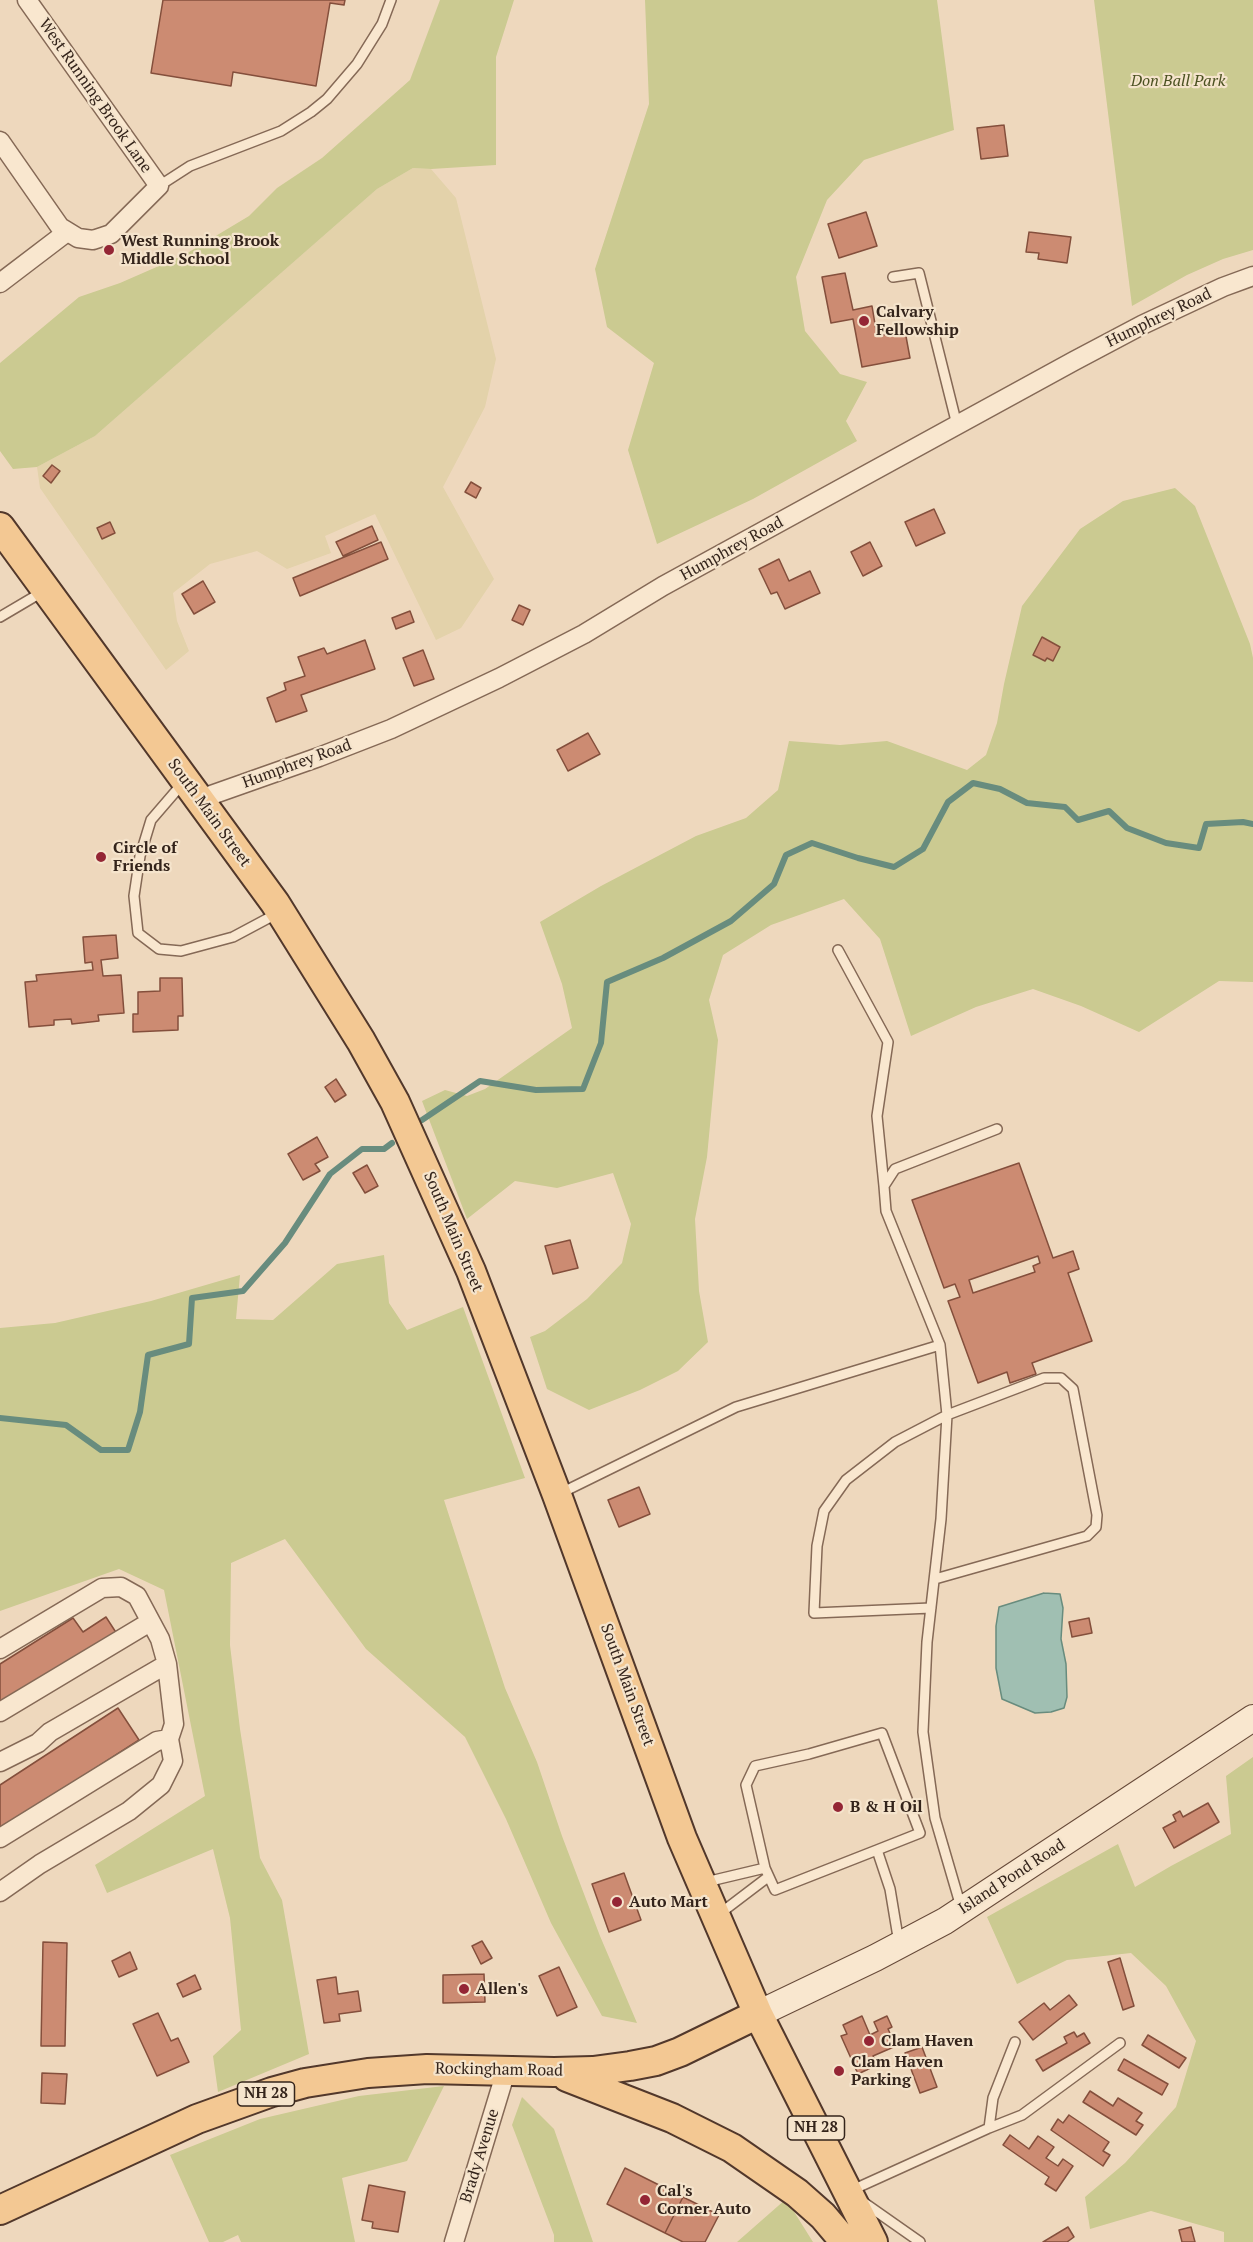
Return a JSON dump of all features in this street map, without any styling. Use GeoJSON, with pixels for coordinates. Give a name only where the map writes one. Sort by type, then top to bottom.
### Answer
{"type":"FeatureCollection","features":[{"type":"Feature","properties":{"kind":"main road","name":"South Main Street"},"geometry":{"type":"LineString","coordinates":[[0,527],[281,911],[361,1041],[405,1123],[471,1271],[557,1495],[682,1838],[758,2014]]}},
{"type":"Feature","properties":{"kind":"main road","name":"Rockingham Road"},"geometry":{"type":"LineString","coordinates":[[0,2210],[167,2133],[234,2105],[304,2083],[368,2073],[427,2069],[593,2071],[656,2061],[680,2052],[758,2014]]}},
{"type":"Feature","properties":{"kind":"main road","name":"NH 28"},"geometry":{"type":"LineString","coordinates":[[758,2014],[873,2242]]}},
{"type":"Feature","properties":{"kind":"main road","name":"NH 28"},"geometry":{"type":"LineString","coordinates":[[554,2072],[636,2103],[732,2148],[797,2193],[823,2216],[845,2242]]}},
{"type":"Feature","properties":{"kind":"street","name":"West Running Brook Lane"},"geometry":{"type":"LineString","coordinates":[[27,0],[159,186],[119,229],[111,234],[93,240],[78,238],[66,232]]}},
{"type":"Feature","properties":{"kind":"street"},"geometry":{"type":"LineString","coordinates":[[0,141],[60,228],[66,232],[0,283]]}},
{"type":"Feature","properties":{"kind":"street","name":"Humphrey Road"},"geometry":{"type":"LineString","coordinates":[[193,789],[319,757],[391,729],[499,678],[585,634],[674,581],[1142,325],[1223,287],[1253,276]]}},
{"type":"Feature","properties":{"kind":"street"},"geometry":{"type":"LineString","coordinates":[[0,1649],[102,1588],[121,1587],[137,1596],[160,1639],[166,1664],[174,1724],[169,1739],[173,1761],[162,1785],[129,1810],[40,1864],[0,1892]]}},
{"type":"Feature","properties":{"kind":"street"},"geometry":{"type":"LineString","coordinates":[[0,1712],[150,1622]]}},
{"type":"Feature","properties":{"kind":"street"},"geometry":{"type":"LineString","coordinates":[[0,1762],[38,1743],[50,1732],[166,1664]]}},
{"type":"Feature","properties":{"kind":"street","name":"Island Pond Road"},"geometry":{"type":"LineString","coordinates":[[758,2014],[899,1946],[962,1911],[1253,1718]]}},
{"type":"Feature","properties":{"kind":"street"},"geometry":{"type":"LineString","coordinates":[[0,1838],[157,1742],[169,1739]]}},
{"type":"Feature","properties":{"kind":"street","name":"Brady Avenue"},"geometry":{"type":"LineString","coordinates":[[454,2242],[507,2071]]}},
{"type":"Feature","properties":{"kind":"lane"},"geometry":{"type":"LineString","coordinates":[[159,186],[190,166],[281,131],[297,123],[319,106],[342,82],[370,46],[391,0]]}},
{"type":"Feature","properties":{"kind":"lane"},"geometry":{"type":"LineString","coordinates":[[893,277],[919,273],[957,425]]}},
{"type":"Feature","properties":{"kind":"lane"},"geometry":{"type":"LineString","coordinates":[[0,617],[46,589]]}},
{"type":"Feature","properties":{"kind":"lane"},"geometry":{"type":"LineString","coordinates":[[193,789],[151,820],[140,856],[134,896],[138,933],[159,949],[181,951],[233,937],[281,911]]}},
{"type":"Feature","properties":{"kind":"lane"},"geometry":{"type":"LineString","coordinates":[[838,950],[888,1042],[877,1116],[886,1211],[940,1345],[947,1415],[941,1520],[927,1642],[923,1732],[935,1818],[962,1911]]}},
{"type":"Feature","properties":{"kind":"lane"},"geometry":{"type":"LineString","coordinates":[[884,1186],[895,1169],[997,1130]]}},
{"type":"Feature","properties":{"kind":"lane"},"geometry":{"type":"LineString","coordinates":[[557,1495],[736,1407],[940,1345]]}},
{"type":"Feature","properties":{"kind":"lane"},"geometry":{"type":"LineString","coordinates":[[932,1608],[814,1613],[817,1546],[824,1511],[846,1480],[895,1443],[947,1415],[1044,1378],[1061,1378],[1073,1389],[1097,1515],[1096,1527],[1086,1536],[935,1579]]}},
{"type":"Feature","properties":{"kind":"lane"},"geometry":{"type":"LineString","coordinates":[[882,1733],[920,1833],[775,1890],[766,1872],[746,1785],[755,1766],[809,1754],[882,1733]]}},
{"type":"Feature","properties":{"kind":"lane"},"geometry":{"type":"LineString","coordinates":[[877,1851],[891,1889],[899,1946]]}},
{"type":"Feature","properties":{"kind":"lane"},"geometry":{"type":"LineString","coordinates":[[702,1883],[766,1872]]}},
{"type":"Feature","properties":{"kind":"lane"},"geometry":{"type":"LineString","coordinates":[[716,1917],[766,1872]]}},
{"type":"Feature","properties":{"kind":"lane"},"geometry":{"type":"LineString","coordinates":[[989,2128],[993,2098],[1015,2042]]}},
{"type":"Feature","properties":{"kind":"lane"},"geometry":{"type":"LineString","coordinates":[[848,2192],[1022,2115],[1120,2043]]}},
{"type":"Feature","properties":{"kind":"lane"},"geometry":{"type":"LineString","coordinates":[[848,2192],[920,2242]]}},
{"type":"Feature","properties":{"kind":"shaded area"},"geometry":{"type":"Polygon","coordinates":[[[413,168],[431,169],[456,198],[496,359],[485,407],[443,487],[494,579],[461,628],[436,640],[375,514],[325,536],[331,553],[287,569],[257,551],[210,564],[173,593],[177,621],[189,651],[166,670],[40,488],[37,467],[95,436],[377,189],[413,168]]]}},
{"type":"Feature","properties":{"kind":"shaded area"},"geometry":{"type":"Polygon","coordinates":[[[1044,1593],[1060,1594],[1063,1608],[1061,1639],[1066,1664],[1067,1697],[1064,1708],[1035,1713],[1002,1699],[996,1668],[996,1626],[999,1607],[1044,1593]]]}},
{"type":"Feature","properties":{"kind":"green space"},"geometry":{"type":"Polygon","coordinates":[[[440,0],[514,0],[496,57],[496,165],[413,168],[377,189],[95,436],[37,467],[13,469],[0,451],[0,363],[79,297],[120,283],[184,255],[249,216],[277,188],[322,158],[410,80],[440,0]]]}},
{"type":"Feature","properties":{"kind":"green space"},"geometry":{"type":"Polygon","coordinates":[[[645,0],[937,0],[954,130],[864,160],[827,200],[796,277],[805,331],[840,374],[867,382],[846,421],[857,441],[753,499],[657,544],[628,450],[654,363],[607,327],[595,269],[649,104],[645,0]]]}},
{"type":"Feature","properties":{"kind":"green space","name":"Don Ball Park"},"geometry":{"type":"Polygon","coordinates":[[[1094,0],[1253,0],[1253,250],[1223,259],[1187,275],[1132,306],[1094,0]]]}},
{"type":"Feature","properties":{"kind":"green space"},"geometry":{"type":"Polygon","coordinates":[[[1175,488],[1195,506],[1250,644],[1253,658],[1253,982],[1219,981],[1139,1032],[1081,1006],[1033,989],[976,1007],[911,1036],[880,939],[844,899],[771,925],[723,955],[709,1000],[718,1040],[707,1157],[695,1219],[699,1291],[708,1342],[678,1371],[640,1390],[589,1410],[547,1389],[530,1337],[545,1331],[587,1299],[622,1263],[631,1224],[613,1173],[557,1188],[515,1181],[467,1219],[422,1101],[445,1090],[467,1096],[485,1089],[572,1028],[562,984],[540,922],[601,886],[696,836],[746,818],[778,790],[789,741],[840,745],[887,741],[967,770],[986,755],[997,723],[1022,606],[1080,529],[1123,501],[1175,488]]]}},
{"type":"Feature","properties":{"kind":"green space"},"geometry":{"type":"Polygon","coordinates":[[[384,1255],[389,1303],[407,1330],[463,1307],[525,1478],[444,1500],[505,1688],[537,1762],[600,1936],[637,2023],[602,2016],[551,1923],[506,1819],[465,1737],[366,1649],[285,1539],[231,1563],[230,1645],[240,1729],[260,1858],[282,1900],[309,2054],[218,2092],[213,2056],[241,2030],[230,1918],[213,1849],[107,1893],[95,1865],[205,1796],[164,1590],[119,1569],[0,1611],[0,1328],[55,1323],[151,1301],[240,1275],[236,1319],[273,1320],[337,1264],[384,1255]]]}},
{"type":"Feature","properties":{"kind":"green space"},"geometry":{"type":"Polygon","coordinates":[[[1253,1757],[1253,2242],[1224,2242],[1224,2232],[1151,2211],[1090,2229],[1085,2197],[1125,2163],[1176,2107],[1196,2041],[1166,1986],[1131,1953],[1067,1960],[1017,1984],[987,1917],[1118,1844],[1135,1887],[1231,1834],[1226,1776],[1253,1757]]]}},
{"type":"Feature","properties":{"kind":"green space"},"geometry":{"type":"Polygon","coordinates":[[[444,2086],[407,2161],[342,2178],[355,2242],[241,2242],[238,2235],[223,2242],[209,2242],[170,2155],[260,2119],[359,2096],[444,2086]]]}},
{"type":"Feature","properties":{"kind":"green space"},"geometry":{"type":"Polygon","coordinates":[[[522,2097],[554,2129],[593,2242],[554,2242],[554,2235],[512,2125],[522,2097]]]}},
{"type":"Feature","properties":{"kind":"green space"},"geometry":{"type":"Polygon","coordinates":[[[786,2199],[813,2242],[737,2242],[786,2199]]]}},
{"type":"Feature","properties":{"kind":"building"},"geometry":{"type":"Polygon","coordinates":[[[163,0],[345,0],[344,5],[330,3],[316,86],[233,72],[231,86],[151,73],[163,0]]]}},
{"type":"Feature","properties":{"kind":"building"},"geometry":{"type":"Polygon","coordinates":[[[1004,125],[1008,156],[981,159],[977,128],[1004,125]]]}},
{"type":"Feature","properties":{"kind":"building"},"geometry":{"type":"Polygon","coordinates":[[[866,212],[877,246],[839,258],[828,224],[866,212]]]}},
{"type":"Feature","properties":{"kind":"building"},"geometry":{"type":"Polygon","coordinates":[[[1029,232],[1071,237],[1067,263],[1038,259],[1039,253],[1026,252],[1029,232]]]}},
{"type":"Feature","properties":{"kind":"building","name":"Calvary Fellowship"},"geometry":{"type":"Polygon","coordinates":[[[845,273],[853,310],[872,306],[877,336],[905,331],[910,358],[862,367],[853,319],[831,323],[822,277],[845,273]]]}},
{"type":"Feature","properties":{"kind":"building"},"geometry":{"type":"Polygon","coordinates":[[[52,465],[60,471],[51,483],[43,476],[52,465]]]}},
{"type":"Feature","properties":{"kind":"building"},"geometry":{"type":"Polygon","coordinates":[[[471,482],[481,488],[476,498],[465,492],[471,482]]]}},
{"type":"Feature","properties":{"kind":"building"},"geometry":{"type":"Polygon","coordinates":[[[934,509],[945,533],[916,546],[905,522],[934,509]]]}},
{"type":"Feature","properties":{"kind":"building"},"geometry":{"type":"Polygon","coordinates":[[[110,522],[115,533],[102,539],[97,528],[110,522]]]}},
{"type":"Feature","properties":{"kind":"building"},"geometry":{"type":"Polygon","coordinates":[[[372,526],[378,540],[343,556],[336,542],[372,526]]]}},
{"type":"Feature","properties":{"kind":"building"},"geometry":{"type":"Polygon","coordinates":[[[381,542],[388,559],[300,596],[293,578],[381,542]]]}},
{"type":"Feature","properties":{"kind":"building"},"geometry":{"type":"Polygon","coordinates":[[[870,542],[882,566],[863,576],[851,552],[870,542]]]}},
{"type":"Feature","properties":{"kind":"building"},"geometry":{"type":"Polygon","coordinates":[[[779,559],[789,581],[810,571],[820,593],[785,609],[777,592],[771,594],[759,569],[779,559]]]}},
{"type":"Feature","properties":{"kind":"building"},"geometry":{"type":"Polygon","coordinates":[[[203,581],[215,602],[194,614],[182,594],[203,581]]]}},
{"type":"Feature","properties":{"kind":"building"},"geometry":{"type":"Polygon","coordinates":[[[519,605],[530,610],[523,625],[512,620],[519,605]]]}},
{"type":"Feature","properties":{"kind":"building"},"geometry":{"type":"Polygon","coordinates":[[[410,611],[414,622],[396,629],[392,618],[410,611]]]}},
{"type":"Feature","properties":{"kind":"building"},"geometry":{"type":"Polygon","coordinates":[[[1042,637],[1060,647],[1053,661],[1047,658],[1045,661],[1033,655],[1042,637]]]}},
{"type":"Feature","properties":{"kind":"building"},"geometry":{"type":"Polygon","coordinates":[[[365,640],[375,669],[301,695],[307,711],[276,722],[267,698],[286,690],[284,683],[305,676],[298,657],[324,648],[327,654],[365,640]]]}},
{"type":"Feature","properties":{"kind":"building"},"geometry":{"type":"Polygon","coordinates":[[[423,650],[434,679],[414,686],[403,658],[423,650]]]}},
{"type":"Feature","properties":{"kind":"building"},"geometry":{"type":"Polygon","coordinates":[[[588,733],[600,754],[568,771],[557,750],[588,733]]]}},
{"type":"Feature","properties":{"kind":"building"},"geometry":{"type":"Polygon","coordinates":[[[116,935],[118,958],[101,960],[103,976],[121,975],[124,1013],[98,1015],[99,1021],[72,1024],[71,1019],[54,1020],[54,1025],[29,1027],[25,982],[37,981],[36,975],[93,970],[92,962],[85,963],[83,937],[116,935]]]}},
{"type":"Feature","properties":{"kind":"building"},"geometry":{"type":"Polygon","coordinates":[[[160,978],[182,978],[183,1016],[178,1016],[178,1030],[133,1032],[133,1014],[138,1014],[138,992],[160,991],[160,978]]]}},
{"type":"Feature","properties":{"kind":"building"},"geometry":{"type":"Polygon","coordinates":[[[336,1079],[346,1095],[335,1102],[325,1087],[336,1079]]]}},
{"type":"Feature","properties":{"kind":"building"},"geometry":{"type":"Polygon","coordinates":[[[317,1137],[328,1157],[315,1164],[320,1171],[303,1180],[288,1154],[317,1137]]]}},
{"type":"Feature","properties":{"kind":"building"},"geometry":{"type":"Polygon","coordinates":[[[1019,1163],[1053,1258],[1073,1251],[1079,1269],[1068,1273],[1092,1341],[1032,1363],[1036,1374],[1010,1383],[1007,1372],[978,1383],[948,1301],[960,1297],[955,1284],[944,1288],[912,1200],[1019,1163]],[[1038,1256],[969,1280],[973,1293],[1035,1272],[1033,1266],[1040,1263],[1038,1256]]]}},
{"type":"Feature","properties":{"kind":"building"},"geometry":{"type":"Polygon","coordinates":[[[367,1165],[378,1186],[365,1193],[353,1173],[367,1165]]]}},
{"type":"Feature","properties":{"kind":"building"},"geometry":{"type":"Polygon","coordinates":[[[570,1240],[578,1268],[553,1274],[545,1246],[570,1240]]]}},
{"type":"Feature","properties":{"kind":"building"},"geometry":{"type":"Polygon","coordinates":[[[639,1487],[650,1514],[619,1527],[608,1500],[639,1487]]]}},
{"type":"Feature","properties":{"kind":"building"},"geometry":{"type":"Polygon","coordinates":[[[106,1617],[117,1634],[0,1709],[0,1664],[73,1618],[83,1632],[106,1617]]]}},
{"type":"Feature","properties":{"kind":"building"},"geometry":{"type":"Polygon","coordinates":[[[1089,1618],[1092,1633],[1072,1637],[1069,1622],[1089,1618]]]}},
{"type":"Feature","properties":{"kind":"building"},"geometry":{"type":"Polygon","coordinates":[[[118,1708],[139,1740],[0,1830],[0,1785],[118,1708]]]}},
{"type":"Feature","properties":{"kind":"building"},"geometry":{"type":"Polygon","coordinates":[[[1208,1803],[1219,1822],[1174,1848],[1163,1828],[1176,1821],[1173,1815],[1180,1811],[1183,1817],[1208,1803]]]}},
{"type":"Feature","properties":{"kind":"building","name":"Auto Mart"},"geometry":{"type":"Polygon","coordinates":[[[624,1873],[641,1920],[609,1932],[592,1884],[624,1873]]]}},
{"type":"Feature","properties":{"kind":"building"},"geometry":{"type":"Polygon","coordinates":[[[482,1941],[492,1958],[481,1964],[472,1946],[482,1941]]]}},
{"type":"Feature","properties":{"kind":"building"},"geometry":{"type":"Polygon","coordinates":[[[43,1942],[67,1943],[65,2046],[41,2046],[43,1942]]]}},
{"type":"Feature","properties":{"kind":"building"},"geometry":{"type":"Polygon","coordinates":[[[130,1952],[137,1969],[119,1977],[112,1961],[130,1952]]]}},
{"type":"Feature","properties":{"kind":"building"},"geometry":{"type":"Polygon","coordinates":[[[1120,1958],[1134,2006],[1123,2010],[1108,1962],[1120,1958]]]}},
{"type":"Feature","properties":{"kind":"building"},"geometry":{"type":"Polygon","coordinates":[[[559,1967],[577,2007],[557,2016],[539,1976],[559,1967]]]}},
{"type":"Feature","properties":{"kind":"building","name":"Allen's"},"geometry":{"type":"Polygon","coordinates":[[[484,1974],[485,2002],[443,2003],[443,1975],[484,1974]]]}},
{"type":"Feature","properties":{"kind":"building"},"geometry":{"type":"Polygon","coordinates":[[[195,1975],[201,1989],[183,1997],[177,1984],[195,1975]]]}},
{"type":"Feature","properties":{"kind":"building"},"geometry":{"type":"Polygon","coordinates":[[[336,1977],[338,1994],[358,1991],[361,2011],[339,2014],[340,2021],[324,2023],[317,1980],[336,1977]]]}},
{"type":"Feature","properties":{"kind":"building"},"geometry":{"type":"Polygon","coordinates":[[[1069,1995],[1077,2005],[1033,2040],[1019,2022],[1044,2003],[1050,2010],[1069,1995]]]}},
{"type":"Feature","properties":{"kind":"building"},"geometry":{"type":"Polygon","coordinates":[[[158,2013],[171,2041],[178,2038],[189,2062],[157,2076],[133,2024],[158,2013]]]}},
{"type":"Feature","properties":{"kind":"building","name":"Clam Haven"},"geometry":{"type":"Polygon","coordinates":[[[862,2016],[870,2035],[878,2031],[874,2022],[887,2016],[892,2027],[888,2029],[896,2046],[873,2056],[877,2065],[858,2074],[841,2036],[847,2034],[843,2025],[862,2016]]]}},
{"type":"Feature","properties":{"kind":"building"},"geometry":{"type":"Polygon","coordinates":[[[1074,2032],[1077,2037],[1084,2033],[1090,2043],[1043,2071],[1036,2060],[1067,2043],[1064,2037],[1074,2032]]]}},
{"type":"Feature","properties":{"kind":"building"},"geometry":{"type":"Polygon","coordinates":[[[1148,2035],[1186,2058],[1179,2068],[1142,2045],[1148,2035]]]}},
{"type":"Feature","properties":{"kind":"building"},"geometry":{"type":"Polygon","coordinates":[[[922,2047],[937,2087],[920,2093],[905,2053],[922,2047]]]}},
{"type":"Feature","properties":{"kind":"building"},"geometry":{"type":"Polygon","coordinates":[[[1124,2059],[1168,2084],[1162,2095],[1118,2070],[1124,2059]]]}},
{"type":"Feature","properties":{"kind":"building"},"geometry":{"type":"Polygon","coordinates":[[[42,2073],[67,2074],[65,2104],[41,2103],[42,2073]]]}},
{"type":"Feature","properties":{"kind":"building"},"geometry":{"type":"Polygon","coordinates":[[[1090,2091],[1113,2106],[1118,2098],[1142,2113],[1136,2121],[1143,2125],[1136,2135],[1083,2102],[1090,2091]]]}},
{"type":"Feature","properties":{"kind":"building"},"geometry":{"type":"Polygon","coordinates":[[[1069,2115],[1109,2142],[1103,2151],[1110,2155],[1103,2166],[1051,2130],[1058,2119],[1063,2123],[1069,2115]]]}},
{"type":"Feature","properties":{"kind":"building"},"geometry":{"type":"Polygon","coordinates":[[[1010,2135],[1029,2149],[1038,2136],[1054,2147],[1046,2158],[1058,2166],[1063,2159],[1073,2166],[1056,2191],[1045,2184],[1049,2177],[1003,2145],[1010,2135]]]}},
{"type":"Feature","properties":{"kind":"building","name":"Cal's Corner Auto"},"geometry":{"type":"Polygon","coordinates":[[[625,2168],[683,2197],[665,2233],[607,2204],[625,2168]]]}},
{"type":"Feature","properties":{"kind":"building"},"geometry":{"type":"Polygon","coordinates":[[[369,2185],[405,2192],[398,2232],[372,2228],[373,2222],[362,2220],[369,2185]]]}},
{"type":"Feature","properties":{"kind":"building"},"geometry":{"type":"Polygon","coordinates":[[[683,2197],[719,2215],[705,2242],[683,2242],[665,2233],[683,2197]]]}},
{"type":"Feature","properties":{"kind":"building"},"geometry":{"type":"Polygon","coordinates":[[[1068,2227],[1074,2237],[1067,2242],[1043,2242],[1068,2227]]]}},
{"type":"Feature","properties":{"kind":"building"},"geometry":{"type":"Polygon","coordinates":[[[1191,2227],[1195,2242],[1182,2242],[1179,2230],[1191,2227]]]}},
{"type":"Feature","properties":{"kind":"waterway"},"geometry":{"type":"LineString","coordinates":[[422,1120],[480,1081],[536,1090],[583,1089],[601,1043],[607,982],[663,958],[731,921],[774,884],[786,855],[812,843],[894,867],[923,849],[948,802],[973,783],[1000,789],[1027,803],[1065,807],[1078,820],[1109,811],[1127,828],[1166,843],[1199,848],[1206,824],[1243,822],[1253,824]]}},
{"type":"Feature","properties":{"kind":"waterway"},"geometry":{"type":"LineString","coordinates":[[0,1418],[66,1425],[101,1450],[128,1450],[140,1412],[148,1355],[189,1344],[192,1298],[243,1291],[285,1243],[330,1174],[362,1149],[384,1149],[392,1143]]}},
{"type":"Feature","properties":{"kind":"place","name":"West Running Brook Middle School"},"geometry":{"type":"Point","coordinates":[109,250]}},
{"type":"Feature","properties":{"kind":"place","name":"Calvary Fellowship"},"geometry":{"type":"Point","coordinates":[864,321]}},
{"type":"Feature","properties":{"kind":"place","name":"Circle of Friends"},"geometry":{"type":"Point","coordinates":[101,857]}},
{"type":"Feature","properties":{"kind":"place","name":"B & H Oil"},"geometry":{"type":"Point","coordinates":[838,1807]}},
{"type":"Feature","properties":{"kind":"place","name":"Auto Mart"},"geometry":{"type":"Point","coordinates":[617,1902]}},
{"type":"Feature","properties":{"kind":"place","name":"Allen's"},"geometry":{"type":"Point","coordinates":[464,1989]}},
{"type":"Feature","properties":{"kind":"place","name":"Clam Haven"},"geometry":{"type":"Point","coordinates":[869,2041]}},
{"type":"Feature","properties":{"kind":"place","name":"Clam Haven Parking"},"geometry":{"type":"Point","coordinates":[839,2071]}},
{"type":"Feature","properties":{"kind":"place","name":"Cal's Corner Auto"},"geometry":{"type":"Point","coordinates":[645,2200]}}]}
